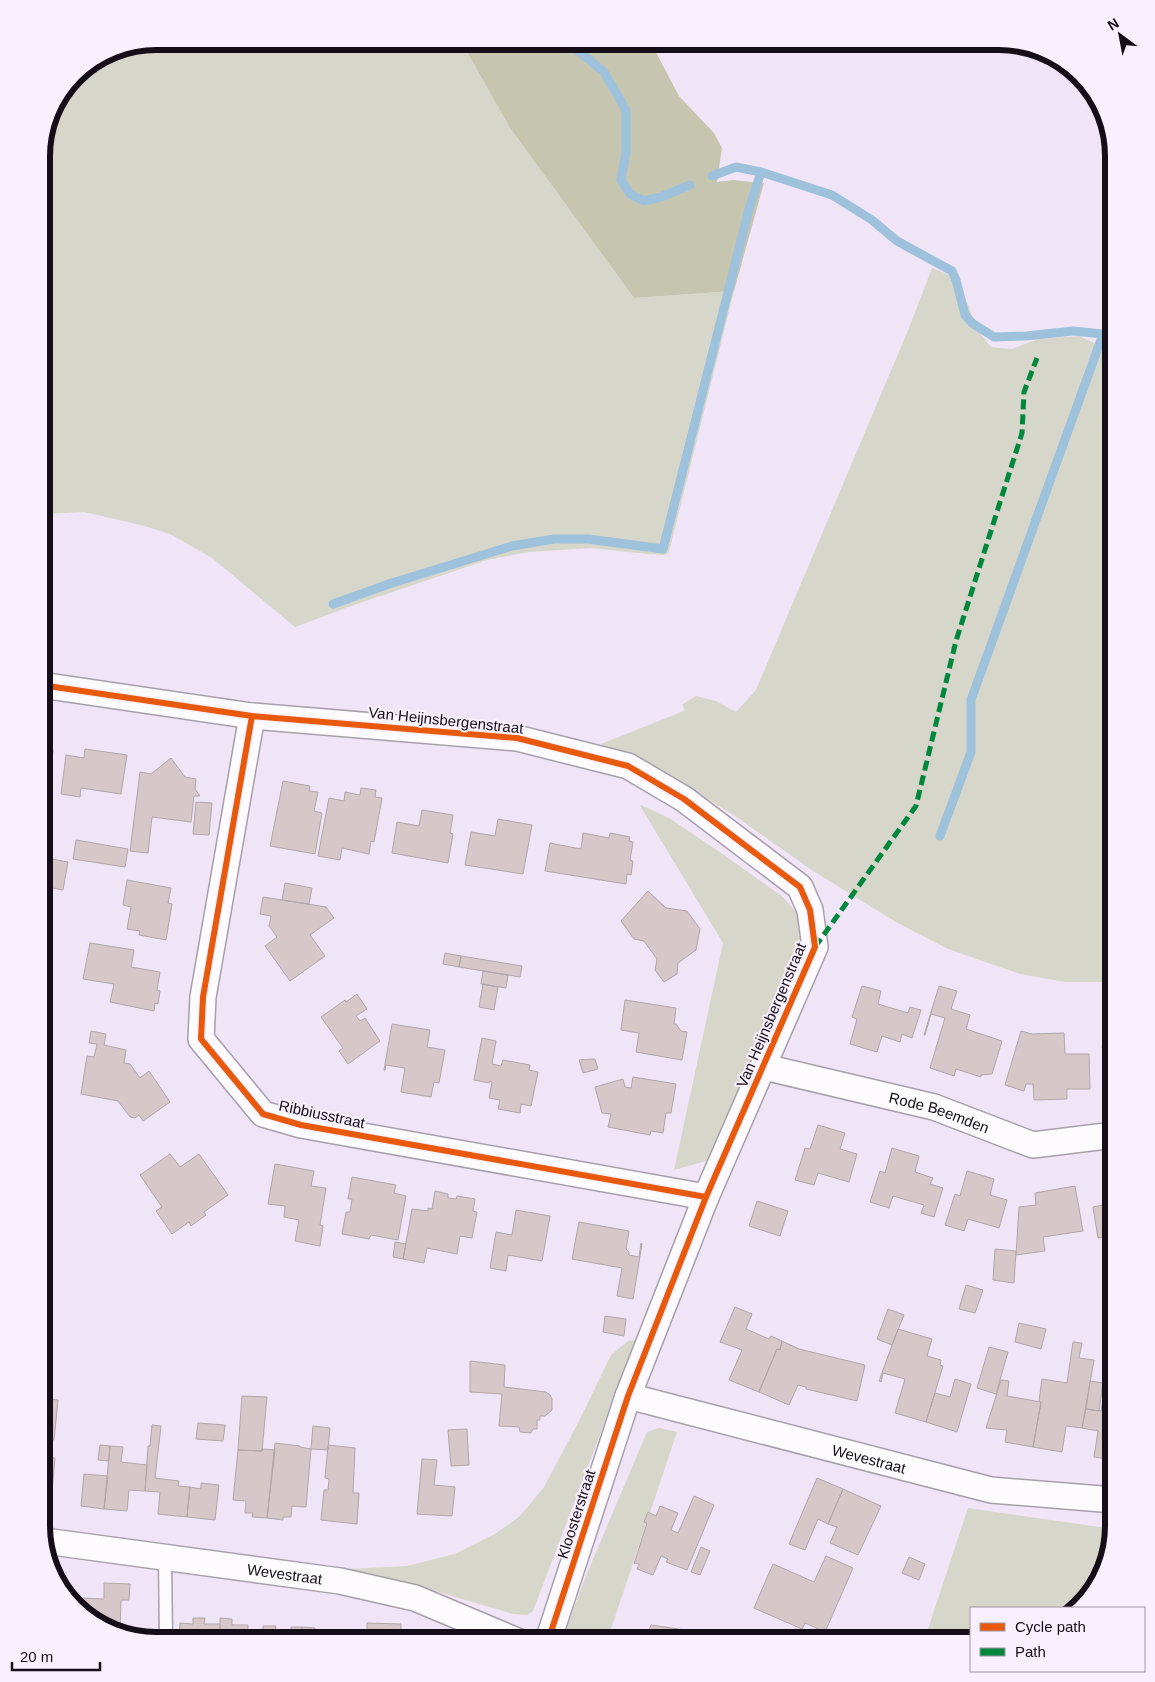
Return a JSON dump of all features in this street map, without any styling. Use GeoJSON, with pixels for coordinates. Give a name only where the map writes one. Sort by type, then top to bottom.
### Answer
{"type":"FeatureCollection","features":[{"type":"Feature","properties":{"kind":"street","name":"Van Heijnsbergenstraat"},"geometry":{"type":"LineString","coordinates":[[50,686],[252,716],[517,738],[628,766],[684,800],[800,888],[810,910],[816,946],[706,1197],[628,1396]]}},
{"type":"Feature","properties":{"kind":"street","name":"Ribbiusstraat"},"geometry":{"type":"LineString","coordinates":[[252,716],[203,997],[201,1039],[263,1114],[301,1125],[706,1197]]}},
{"type":"Feature","properties":{"kind":"street","name":"Rode Beemden"},"geometry":{"type":"LineString","coordinates":[[764,1066],[934,1107],[1033,1145],[1105,1136]]}},
{"type":"Feature","properties":{"kind":"street","name":"Wevestraat"},"geometry":{"type":"LineString","coordinates":[[628,1396],[990,1490],[1105,1499]]}},
{"type":"Feature","properties":{"kind":"street","name":"Kloosterstraat"},"geometry":{"type":"LineString","coordinates":[[551,1632],[628,1396]]}},
{"type":"Feature","properties":{"kind":"street","name":"Wevestraat"},"geometry":{"type":"LineString","coordinates":[[51,1542],[340,1581],[415,1598],[496,1632]]}},
{"type":"Feature","properties":{"kind":"lane"},"geometry":{"type":"LineString","coordinates":[[166,1558],[166,1632]]}},
{"type":"Feature","properties":{"kind":"shaded area"},"geometry":{"type":"Polygon","coordinates":[[[149,50],[466,50],[510,128],[634,298],[734,291],[669,552],[665,555],[590,548],[529,552],[487,560],[295,627],[212,558],[170,534],[141,525],[84,512],[50,514],[50,149],[58,115],[72,91],[86,76],[115,58],[149,50]]]}},
{"type":"Feature","properties":{"kind":"shaded area"},"geometry":{"type":"Polygon","coordinates":[[[932,268],[950,275],[969,306],[975,327],[991,347],[1012,349],[1038,339],[1079,336],[1105,348],[1105,982],[1065,982],[1020,974],[948,949],[896,922],[813,871],[732,814],[661,770],[601,744],[684,711],[683,704],[696,696],[716,701],[736,712],[756,690],[909,328],[932,268]]]}},
{"type":"Feature","properties":{"kind":"shaded area"},"geometry":{"type":"Polygon","coordinates":[[[639,804],[669,818],[783,897],[801,918],[808,935],[713,1159],[674,1170],[723,943],[639,804]]]}},
{"type":"Feature","properties":{"kind":"shaded area"},"geometry":{"type":"Polygon","coordinates":[[[636,1340],[533,1611],[527,1615],[513,1614],[401,1581],[347,1569],[407,1566],[455,1554],[495,1534],[520,1516],[544,1487],[611,1355],[628,1341],[636,1340]]]}},
{"type":"Feature","properties":{"kind":"shaded area"},"geometry":{"type":"Polygon","coordinates":[[[659,1428],[677,1432],[610,1632],[564,1632],[588,1571],[647,1432],[659,1428]]]}},
{"type":"Feature","properties":{"kind":"shaded area"},"geometry":{"type":"Polygon","coordinates":[[[968,1508],[1105,1528],[1104,1540],[1097,1567],[1083,1591],[1067,1607],[970,1607],[970,1632],[927,1632],[968,1508]]]}},
{"type":"Feature","properties":{"kind":"green space"},"geometry":{"type":"Polygon","coordinates":[[[466,50],[655,50],[679,96],[714,133],[722,148],[717,182],[733,180],[764,183],[734,291],[634,298],[510,128],[466,50]]]}},
{"type":"Feature","properties":{"kind":"building"},"geometry":{"type":"Polygon","coordinates":[[[85,749],[127,755],[121,794],[81,788],[80,797],[61,794],[66,755],[84,758],[85,749]]]}},
{"type":"Feature","properties":{"kind":"building"},"geometry":{"type":"Polygon","coordinates":[[[50,750],[53,750],[50,776],[50,750]]]}},
{"type":"Feature","properties":{"kind":"building"},"geometry":{"type":"Polygon","coordinates":[[[171,758],[185,777],[196,779],[195,789],[200,796],[194,796],[191,822],[152,817],[148,853],[130,851],[140,772],[151,774],[171,758]]]}},
{"type":"Feature","properties":{"kind":"building"},"geometry":{"type":"Polygon","coordinates":[[[283,781],[310,786],[309,791],[318,792],[314,811],[322,813],[315,854],[270,846],[283,781]]]}},
{"type":"Feature","properties":{"kind":"building"},"geometry":{"type":"Polygon","coordinates":[[[361,788],[376,790],[375,797],[382,798],[374,842],[371,841],[369,854],[342,848],[340,860],[318,856],[329,798],[344,801],[345,792],[360,795],[361,788]]]}},
{"type":"Feature","properties":{"kind":"building"},"geometry":{"type":"Polygon","coordinates":[[[196,802],[212,803],[209,835],[193,834],[196,802]]]}},
{"type":"Feature","properties":{"kind":"building"},"geometry":{"type":"Polygon","coordinates":[[[422,810],[453,815],[450,833],[453,834],[448,863],[392,853],[397,822],[419,826],[422,810]]]}},
{"type":"Feature","properties":{"kind":"building"},"geometry":{"type":"Polygon","coordinates":[[[498,819],[532,825],[523,874],[465,865],[471,832],[495,836],[498,819]]]}},
{"type":"Feature","properties":{"kind":"building"},"geometry":{"type":"Polygon","coordinates":[[[583,833],[609,838],[610,833],[630,837],[629,841],[633,842],[630,860],[633,861],[631,875],[627,874],[626,884],[545,871],[550,843],[581,849],[583,833]]]}},
{"type":"Feature","properties":{"kind":"building"},"geometry":{"type":"Polygon","coordinates":[[[76,840],[128,849],[125,867],[73,859],[76,840]]]}},
{"type":"Feature","properties":{"kind":"building"},"geometry":{"type":"Polygon","coordinates":[[[52,859],[68,862],[63,890],[50,888],[52,859]]]}},
{"type":"Feature","properties":{"kind":"building"},"geometry":{"type":"Polygon","coordinates":[[[127,880],[171,888],[168,903],[172,904],[166,940],[139,935],[140,931],[127,929],[131,907],[123,905],[127,880]]]}},
{"type":"Feature","properties":{"kind":"building"},"geometry":{"type":"Polygon","coordinates":[[[285,883],[312,888],[309,904],[282,900],[285,883]]]}},
{"type":"Feature","properties":{"kind":"building"},"geometry":{"type":"Polygon","coordinates":[[[648,891],[666,908],[687,911],[700,929],[696,950],[678,963],[677,974],[664,982],[655,970],[657,959],[644,941],[634,939],[621,921],[648,891]]]}},
{"type":"Feature","properties":{"kind":"building"},"geometry":{"type":"Polygon","coordinates":[[[263,897],[326,907],[334,918],[310,935],[325,956],[290,981],[265,946],[277,937],[269,926],[271,916],[260,914],[263,897]]]}},
{"type":"Feature","properties":{"kind":"building"},"geometry":{"type":"Polygon","coordinates":[[[90,943],[134,950],[131,967],[160,972],[157,990],[160,991],[158,1004],[155,1003],[154,1011],[110,1002],[114,984],[83,979],[90,943]]]}},
{"type":"Feature","properties":{"kind":"building"},"geometry":{"type":"Polygon","coordinates":[[[445,953],[461,956],[459,967],[443,964],[445,953]]]}},
{"type":"Feature","properties":{"kind":"building"},"geometry":{"type":"Polygon","coordinates":[[[461,956],[522,966],[520,977],[459,967],[461,956]]]}},
{"type":"Feature","properties":{"kind":"building"},"geometry":{"type":"Polygon","coordinates":[[[483,971],[508,975],[506,988],[481,984],[483,971]]]}},
{"type":"Feature","properties":{"kind":"building"},"geometry":{"type":"Polygon","coordinates":[[[483,984],[498,987],[494,1010],[479,1007],[483,984]]]}},
{"type":"Feature","properties":{"kind":"building"},"geometry":{"type":"Polygon","coordinates":[[[862,986],[881,991],[878,1004],[908,1013],[910,1007],[921,1010],[912,1038],[902,1034],[900,1042],[882,1036],[877,1052],[850,1044],[857,1019],[852,1017],[862,986]]]}},
{"type":"Feature","properties":{"kind":"building"},"geometry":{"type":"Polygon","coordinates":[[[939,986],[957,991],[951,1009],[970,1015],[966,1029],[1002,1041],[992,1074],[981,1075],[981,1077],[956,1069],[954,1076],[930,1068],[945,1018],[931,1014],[924,1035],[939,986]]]}},
{"type":"Feature","properties":{"kind":"building"},"geometry":{"type":"Polygon","coordinates":[[[357,994],[367,1009],[356,1016],[360,1021],[365,1018],[380,1041],[348,1064],[339,1051],[343,1048],[321,1017],[357,994]]]}},
{"type":"Feature","properties":{"kind":"building"},"geometry":{"type":"Polygon","coordinates":[[[625,1000],[676,1008],[674,1024],[681,1031],[687,1032],[682,1060],[636,1052],[639,1033],[621,1030],[625,1000]]]}},
{"type":"Feature","properties":{"kind":"building"},"geometry":{"type":"Polygon","coordinates":[[[392,1024],[430,1030],[427,1047],[445,1050],[439,1083],[434,1082],[431,1097],[401,1092],[405,1068],[386,1065],[384,1070],[392,1024]]]}},
{"type":"Feature","properties":{"kind":"building"},"geometry":{"type":"Polygon","coordinates":[[[91,1031],[106,1034],[104,1045],[126,1050],[124,1063],[130,1064],[140,1078],[149,1071],[170,1102],[143,1121],[139,1115],[135,1118],[130,1117],[118,1101],[81,1094],[87,1056],[94,1057],[97,1044],[89,1043],[91,1031]]]}},
{"type":"Feature","properties":{"kind":"building"},"geometry":{"type":"Polygon","coordinates":[[[1021,1031],[1032,1034],[1064,1033],[1065,1054],[1089,1054],[1090,1089],[1067,1089],[1067,1099],[1034,1100],[1033,1084],[1026,1084],[1024,1091],[1005,1085],[1021,1031]]]}},
{"type":"Feature","properties":{"kind":"building"},"geometry":{"type":"Polygon","coordinates":[[[482,1038],[496,1041],[492,1064],[501,1066],[503,1060],[530,1065],[529,1070],[538,1072],[531,1106],[521,1104],[520,1113],[498,1109],[500,1100],[489,1098],[492,1082],[474,1080],[482,1038]]]}},
{"type":"Feature","properties":{"kind":"building"},"geometry":{"type":"Polygon","coordinates":[[[1102,1046],[1105,1046],[1105,1058],[1104,1058],[1102,1046]]]}},
{"type":"Feature","properties":{"kind":"building"},"geometry":{"type":"Polygon","coordinates":[[[595,1059],[598,1069],[583,1073],[579,1060],[595,1059]]]}},
{"type":"Feature","properties":{"kind":"building"},"geometry":{"type":"Polygon","coordinates":[[[633,1077],[676,1084],[671,1113],[666,1113],[663,1133],[651,1131],[650,1135],[608,1127],[611,1114],[602,1113],[595,1087],[623,1079],[625,1087],[631,1088],[633,1077]]]}},
{"type":"Feature","properties":{"kind":"building"},"geometry":{"type":"Polygon","coordinates":[[[818,1125],[845,1133],[840,1149],[857,1154],[849,1182],[818,1173],[814,1185],[795,1180],[805,1148],[810,1149],[818,1125]]]}},
{"type":"Feature","properties":{"kind":"building"},"geometry":{"type":"Polygon","coordinates":[[[892,1148],[919,1156],[915,1172],[933,1178],[930,1184],[943,1188],[934,1217],[921,1213],[924,1205],[893,1196],[889,1208],[870,1202],[880,1171],[885,1173],[892,1148]]]}},
{"type":"Feature","properties":{"kind":"building"},"geometry":{"type":"Polygon","coordinates":[[[170,1154],[180,1167],[199,1154],[228,1195],[204,1212],[206,1215],[191,1226],[189,1222],[172,1234],[156,1211],[162,1207],[140,1175],[170,1154]]]}},
{"type":"Feature","properties":{"kind":"building"},"geometry":{"type":"Polygon","coordinates":[[[275,1164],[314,1171],[311,1186],[326,1188],[320,1225],[323,1226],[320,1246],[295,1241],[299,1220],[284,1217],[285,1206],[268,1204],[275,1164]]]}},
{"type":"Feature","properties":{"kind":"building"},"geometry":{"type":"Polygon","coordinates":[[[967,1171],[994,1179],[990,1195],[1007,1200],[999,1228],[968,1219],[964,1231],[945,1225],[955,1194],[960,1196],[967,1171]]]}},
{"type":"Feature","properties":{"kind":"building"},"geometry":{"type":"Polygon","coordinates":[[[352,1177],[396,1185],[394,1193],[406,1196],[398,1240],[371,1235],[369,1239],[342,1234],[346,1212],[350,1212],[352,1199],[348,1199],[352,1177]]]}},
{"type":"Feature","properties":{"kind":"building"},"geometry":{"type":"Polygon","coordinates":[[[1075,1186],[1083,1231],[1043,1237],[1045,1251],[1016,1255],[1019,1207],[1036,1205],[1035,1193],[1075,1186]]]}},
{"type":"Feature","properties":{"kind":"building"},"geometry":{"type":"Polygon","coordinates":[[[435,1191],[448,1194],[448,1198],[456,1199],[457,1196],[475,1199],[473,1211],[477,1212],[472,1238],[460,1236],[457,1254],[427,1248],[424,1263],[403,1259],[412,1209],[428,1211],[428,1208],[432,1209],[435,1191]]]}},
{"type":"Feature","properties":{"kind":"building"},"geometry":{"type":"Polygon","coordinates":[[[757,1201],[788,1211],[780,1236],[749,1226],[757,1201]]]}},
{"type":"Feature","properties":{"kind":"building"},"geometry":{"type":"Polygon","coordinates":[[[1105,1205],[1105,1237],[1098,1238],[1093,1207],[1105,1205]]]}},
{"type":"Feature","properties":{"kind":"building"},"geometry":{"type":"Polygon","coordinates":[[[516,1210],[550,1216],[542,1261],[508,1255],[506,1271],[490,1268],[496,1232],[512,1235],[516,1210]]]}},
{"type":"Feature","properties":{"kind":"building"},"geometry":{"type":"Polygon","coordinates":[[[579,1222],[629,1231],[626,1249],[629,1255],[639,1257],[642,1244],[633,1299],[617,1296],[622,1268],[572,1259],[579,1222]]]}},
{"type":"Feature","properties":{"kind":"building"},"geometry":{"type":"Polygon","coordinates":[[[395,1242],[406,1244],[403,1259],[393,1257],[395,1242]]]}},
{"type":"Feature","properties":{"kind":"building"},"geometry":{"type":"Polygon","coordinates":[[[995,1249],[1016,1251],[1014,1283],[993,1280],[995,1249]]]}},
{"type":"Feature","properties":{"kind":"building"},"geometry":{"type":"Polygon","coordinates":[[[966,1285],[983,1290],[975,1313],[959,1309],[966,1285]]]}},
{"type":"Feature","properties":{"kind":"building"},"geometry":{"type":"Polygon","coordinates":[[[735,1307],[752,1314],[746,1329],[769,1339],[771,1336],[782,1341],[780,1350],[777,1349],[759,1392],[729,1380],[742,1350],[720,1342],[735,1307]]]}},
{"type":"Feature","properties":{"kind":"building"},"geometry":{"type":"Polygon","coordinates":[[[888,1309],[904,1315],[892,1345],[877,1339],[888,1309]]]}},
{"type":"Feature","properties":{"kind":"building"},"geometry":{"type":"Polygon","coordinates":[[[605,1316],[626,1319],[624,1336],[603,1332],[605,1316]]]}},
{"type":"Feature","properties":{"kind":"building"},"geometry":{"type":"Polygon","coordinates":[[[1019,1323],[1046,1329],[1041,1349],[1015,1342],[1019,1323]]]}},
{"type":"Feature","properties":{"kind":"building"},"geometry":{"type":"Polygon","coordinates":[[[898,1329],[932,1339],[927,1356],[941,1360],[940,1365],[943,1366],[926,1422],[895,1413],[905,1379],[883,1373],[881,1382],[879,1381],[898,1329]]]}},
{"type":"Feature","properties":{"kind":"building"},"geometry":{"type":"Polygon","coordinates":[[[782,1341],[799,1349],[865,1365],[857,1401],[806,1389],[806,1387],[798,1385],[789,1405],[759,1392],[777,1349],[780,1350],[782,1341]]]}},
{"type":"Feature","properties":{"kind":"building"},"geometry":{"type":"Polygon","coordinates":[[[1073,1342],[1082,1343],[1079,1358],[1094,1360],[1082,1428],[1066,1426],[1062,1452],[1033,1447],[1041,1402],[1039,1401],[1042,1379],[1067,1383],[1073,1342]]]}},
{"type":"Feature","properties":{"kind":"building"},"geometry":{"type":"Polygon","coordinates":[[[989,1347],[1008,1352],[996,1394],[977,1388],[989,1347]]]}},
{"type":"Feature","properties":{"kind":"building"},"geometry":{"type":"Polygon","coordinates":[[[470,1361],[505,1365],[504,1387],[546,1392],[552,1399],[552,1410],[545,1416],[540,1416],[540,1420],[537,1420],[537,1429],[533,1429],[531,1433],[520,1432],[519,1427],[499,1426],[502,1394],[470,1392],[470,1361]]]}},
{"type":"Feature","properties":{"kind":"building"},"geometry":{"type":"Polygon","coordinates":[[[955,1379],[971,1384],[957,1432],[926,1422],[935,1393],[950,1397],[955,1379]]]}},
{"type":"Feature","properties":{"kind":"building"},"geometry":{"type":"Polygon","coordinates":[[[1001,1380],[1009,1381],[1007,1396],[1041,1402],[1033,1447],[1005,1442],[1007,1430],[986,1428],[1001,1380]]]}},
{"type":"Feature","properties":{"kind":"building"},"geometry":{"type":"Polygon","coordinates":[[[1090,1381],[1103,1383],[1099,1411],[1086,1409],[1090,1381]]]}},
{"type":"Feature","properties":{"kind":"building"},"geometry":{"type":"Polygon","coordinates":[[[242,1396],[267,1397],[262,1451],[238,1450],[242,1396]]]}},
{"type":"Feature","properties":{"kind":"building"},"geometry":{"type":"Polygon","coordinates":[[[50,1399],[58,1400],[54,1440],[50,1439],[50,1399]]]}},
{"type":"Feature","properties":{"kind":"building"},"geometry":{"type":"Polygon","coordinates":[[[1103,1399],[1105,1399],[1105,1459],[1094,1457],[1098,1431],[1082,1428],[1086,1409],[1101,1411],[1103,1399]]]}},
{"type":"Feature","properties":{"kind":"building"},"geometry":{"type":"Polygon","coordinates":[[[198,1423],[225,1425],[223,1441],[196,1439],[198,1423]]]}},
{"type":"Feature","properties":{"kind":"building"},"geometry":{"type":"Polygon","coordinates":[[[152,1425],[161,1426],[155,1478],[179,1481],[178,1486],[190,1487],[187,1517],[158,1514],[160,1492],[145,1491],[148,1446],[150,1446],[152,1425]]]}},
{"type":"Feature","properties":{"kind":"building"},"geometry":{"type":"Polygon","coordinates":[[[313,1426],[330,1428],[328,1450],[311,1449],[313,1426]]]}},
{"type":"Feature","properties":{"kind":"building"},"geometry":{"type":"Polygon","coordinates":[[[467,1429],[469,1465],[451,1466],[448,1430],[467,1429]]]}},
{"type":"Feature","properties":{"kind":"building"},"geometry":{"type":"Polygon","coordinates":[[[275,1443],[311,1449],[306,1507],[292,1506],[291,1517],[283,1517],[283,1520],[267,1518],[275,1443]]]}},
{"type":"Feature","properties":{"kind":"building"},"geometry":{"type":"Polygon","coordinates":[[[100,1445],[110,1446],[109,1461],[98,1460],[100,1445]]]}},
{"type":"Feature","properties":{"kind":"building"},"geometry":{"type":"Polygon","coordinates":[[[328,1445],[355,1448],[353,1493],[359,1493],[357,1524],[321,1520],[324,1490],[328,1490],[329,1479],[325,1478],[328,1445]]]}},
{"type":"Feature","properties":{"kind":"building"},"geometry":{"type":"Polygon","coordinates":[[[110,1446],[123,1447],[121,1462],[147,1465],[145,1491],[129,1490],[127,1511],[104,1509],[110,1446]]]}},
{"type":"Feature","properties":{"kind":"building"},"geometry":{"type":"Polygon","coordinates":[[[262,1449],[275,1450],[267,1518],[252,1517],[253,1513],[245,1513],[246,1501],[233,1500],[238,1450],[262,1451],[262,1449]]]}},
{"type":"Feature","properties":{"kind":"building"},"geometry":{"type":"Polygon","coordinates":[[[50,1458],[55,1458],[50,1503],[50,1458]]]}},
{"type":"Feature","properties":{"kind":"building"},"geometry":{"type":"Polygon","coordinates":[[[422,1459],[437,1460],[434,1485],[455,1487],[452,1516],[417,1514],[422,1459]]]}},
{"type":"Feature","properties":{"kind":"building"},"geometry":{"type":"Polygon","coordinates":[[[84,1474],[108,1476],[104,1509],[81,1506],[84,1474]]]}},
{"type":"Feature","properties":{"kind":"building"},"geometry":{"type":"Polygon","coordinates":[[[817,1478],[843,1489],[828,1524],[818,1519],[805,1550],[789,1544],[817,1478]]]}},
{"type":"Feature","properties":{"kind":"building"},"geometry":{"type":"Polygon","coordinates":[[[201,1483],[219,1485],[215,1520],[187,1517],[190,1487],[201,1489],[201,1483]]]}},
{"type":"Feature","properties":{"kind":"building"},"geometry":{"type":"Polygon","coordinates":[[[843,1489],[881,1506],[858,1555],[830,1543],[837,1527],[828,1524],[843,1489]]]}},
{"type":"Feature","properties":{"kind":"building"},"geometry":{"type":"Polygon","coordinates":[[[694,1496],[714,1505],[687,1570],[666,1562],[668,1559],[661,1556],[653,1575],[637,1569],[639,1564],[634,1564],[647,1523],[644,1522],[648,1512],[656,1516],[660,1506],[678,1513],[671,1530],[678,1533],[694,1496]]]}},
{"type":"Feature","properties":{"kind":"building"},"geometry":{"type":"Polygon","coordinates":[[[701,1547],[710,1551],[700,1575],[691,1572],[701,1547]]]}},
{"type":"Feature","properties":{"kind":"building"},"geometry":{"type":"Polygon","coordinates":[[[826,1556],[853,1568],[825,1632],[805,1623],[802,1629],[754,1608],[773,1564],[814,1582],[826,1556]]]}},
{"type":"Feature","properties":{"kind":"building"},"geometry":{"type":"Polygon","coordinates":[[[909,1557],[925,1564],[919,1580],[902,1573],[909,1557]]]}},
{"type":"Feature","properties":{"kind":"building"},"geometry":{"type":"Polygon","coordinates":[[[104,1583],[130,1584],[129,1600],[121,1600],[120,1625],[103,1618],[82,1602],[82,1598],[104,1599],[104,1583]]]}},
{"type":"Feature","properties":{"kind":"building"},"geometry":{"type":"Polygon","coordinates":[[[193,1618],[205,1618],[204,1624],[220,1624],[220,1632],[180,1632],[180,1623],[193,1624],[193,1618]]]}},
{"type":"Feature","properties":{"kind":"building"},"geometry":{"type":"Polygon","coordinates":[[[220,1618],[232,1619],[232,1625],[248,1625],[248,1632],[220,1632],[220,1618]]]}},
{"type":"Feature","properties":{"kind":"building"},"geometry":{"type":"Polygon","coordinates":[[[367,1623],[401,1624],[401,1632],[367,1632],[367,1623]]]}},
{"type":"Feature","properties":{"kind":"building"},"geometry":{"type":"Polygon","coordinates":[[[651,1625],[692,1631],[692,1632],[648,1632],[651,1625]]]}},
{"type":"Feature","properties":{"kind":"building"},"geometry":{"type":"Polygon","coordinates":[[[263,1626],[276,1626],[275,1632],[263,1632],[263,1626]]]}},
{"type":"Feature","properties":{"kind":"building"},"geometry":{"type":"Polygon","coordinates":[[[291,1627],[302,1627],[302,1632],[291,1632],[291,1627]]]}},
{"type":"Feature","properties":{"kind":"building"},"geometry":{"type":"Polygon","coordinates":[[[302,1627],[315,1628],[315,1632],[302,1632],[302,1627]]]}},
{"type":"Feature","properties":{"kind":"waterway"},"geometry":{"type":"LineString","coordinates":[[577,50],[604,72],[626,110],[626,152],[621,180],[630,194],[644,201],[661,197],[690,185]]}},
{"type":"Feature","properties":{"kind":"waterway"},"geometry":{"type":"LineString","coordinates":[[712,176],[736,167],[761,172],[832,195],[872,220],[897,241],[952,271],[965,315],[972,323],[994,337],[1073,331],[1105,335]]}},
{"type":"Feature","properties":{"kind":"waterway"},"geometry":{"type":"LineString","coordinates":[[333,604],[392,583],[512,546],[554,539],[588,539],[663,549],[749,209],[761,172]]}},
{"type":"Feature","properties":{"kind":"waterway"},"geometry":{"type":"LineString","coordinates":[[940,836],[971,752],[971,700],[1103,334]]}},
{"type":"Feature","properties":{"kind":"marked path"},"geometry":{"type":"LineString","coordinates":[[815,947],[916,806],[956,641],[1022,433],[1024,392],[1037,358]]}},
{"type":"Feature","properties":{"kind":"cycle path"},"geometry":{"type":"LineString","coordinates":[[50,686],[252,716],[517,738],[628,766],[684,799],[800,887],[810,910],[815,947],[706,1197],[628,1396],[551,1632]]}},
{"type":"Feature","properties":{"kind":"cycle path"},"geometry":{"type":"LineString","coordinates":[[252,716],[203,997],[201,1039],[263,1114],[301,1125],[706,1197]]}}]}
